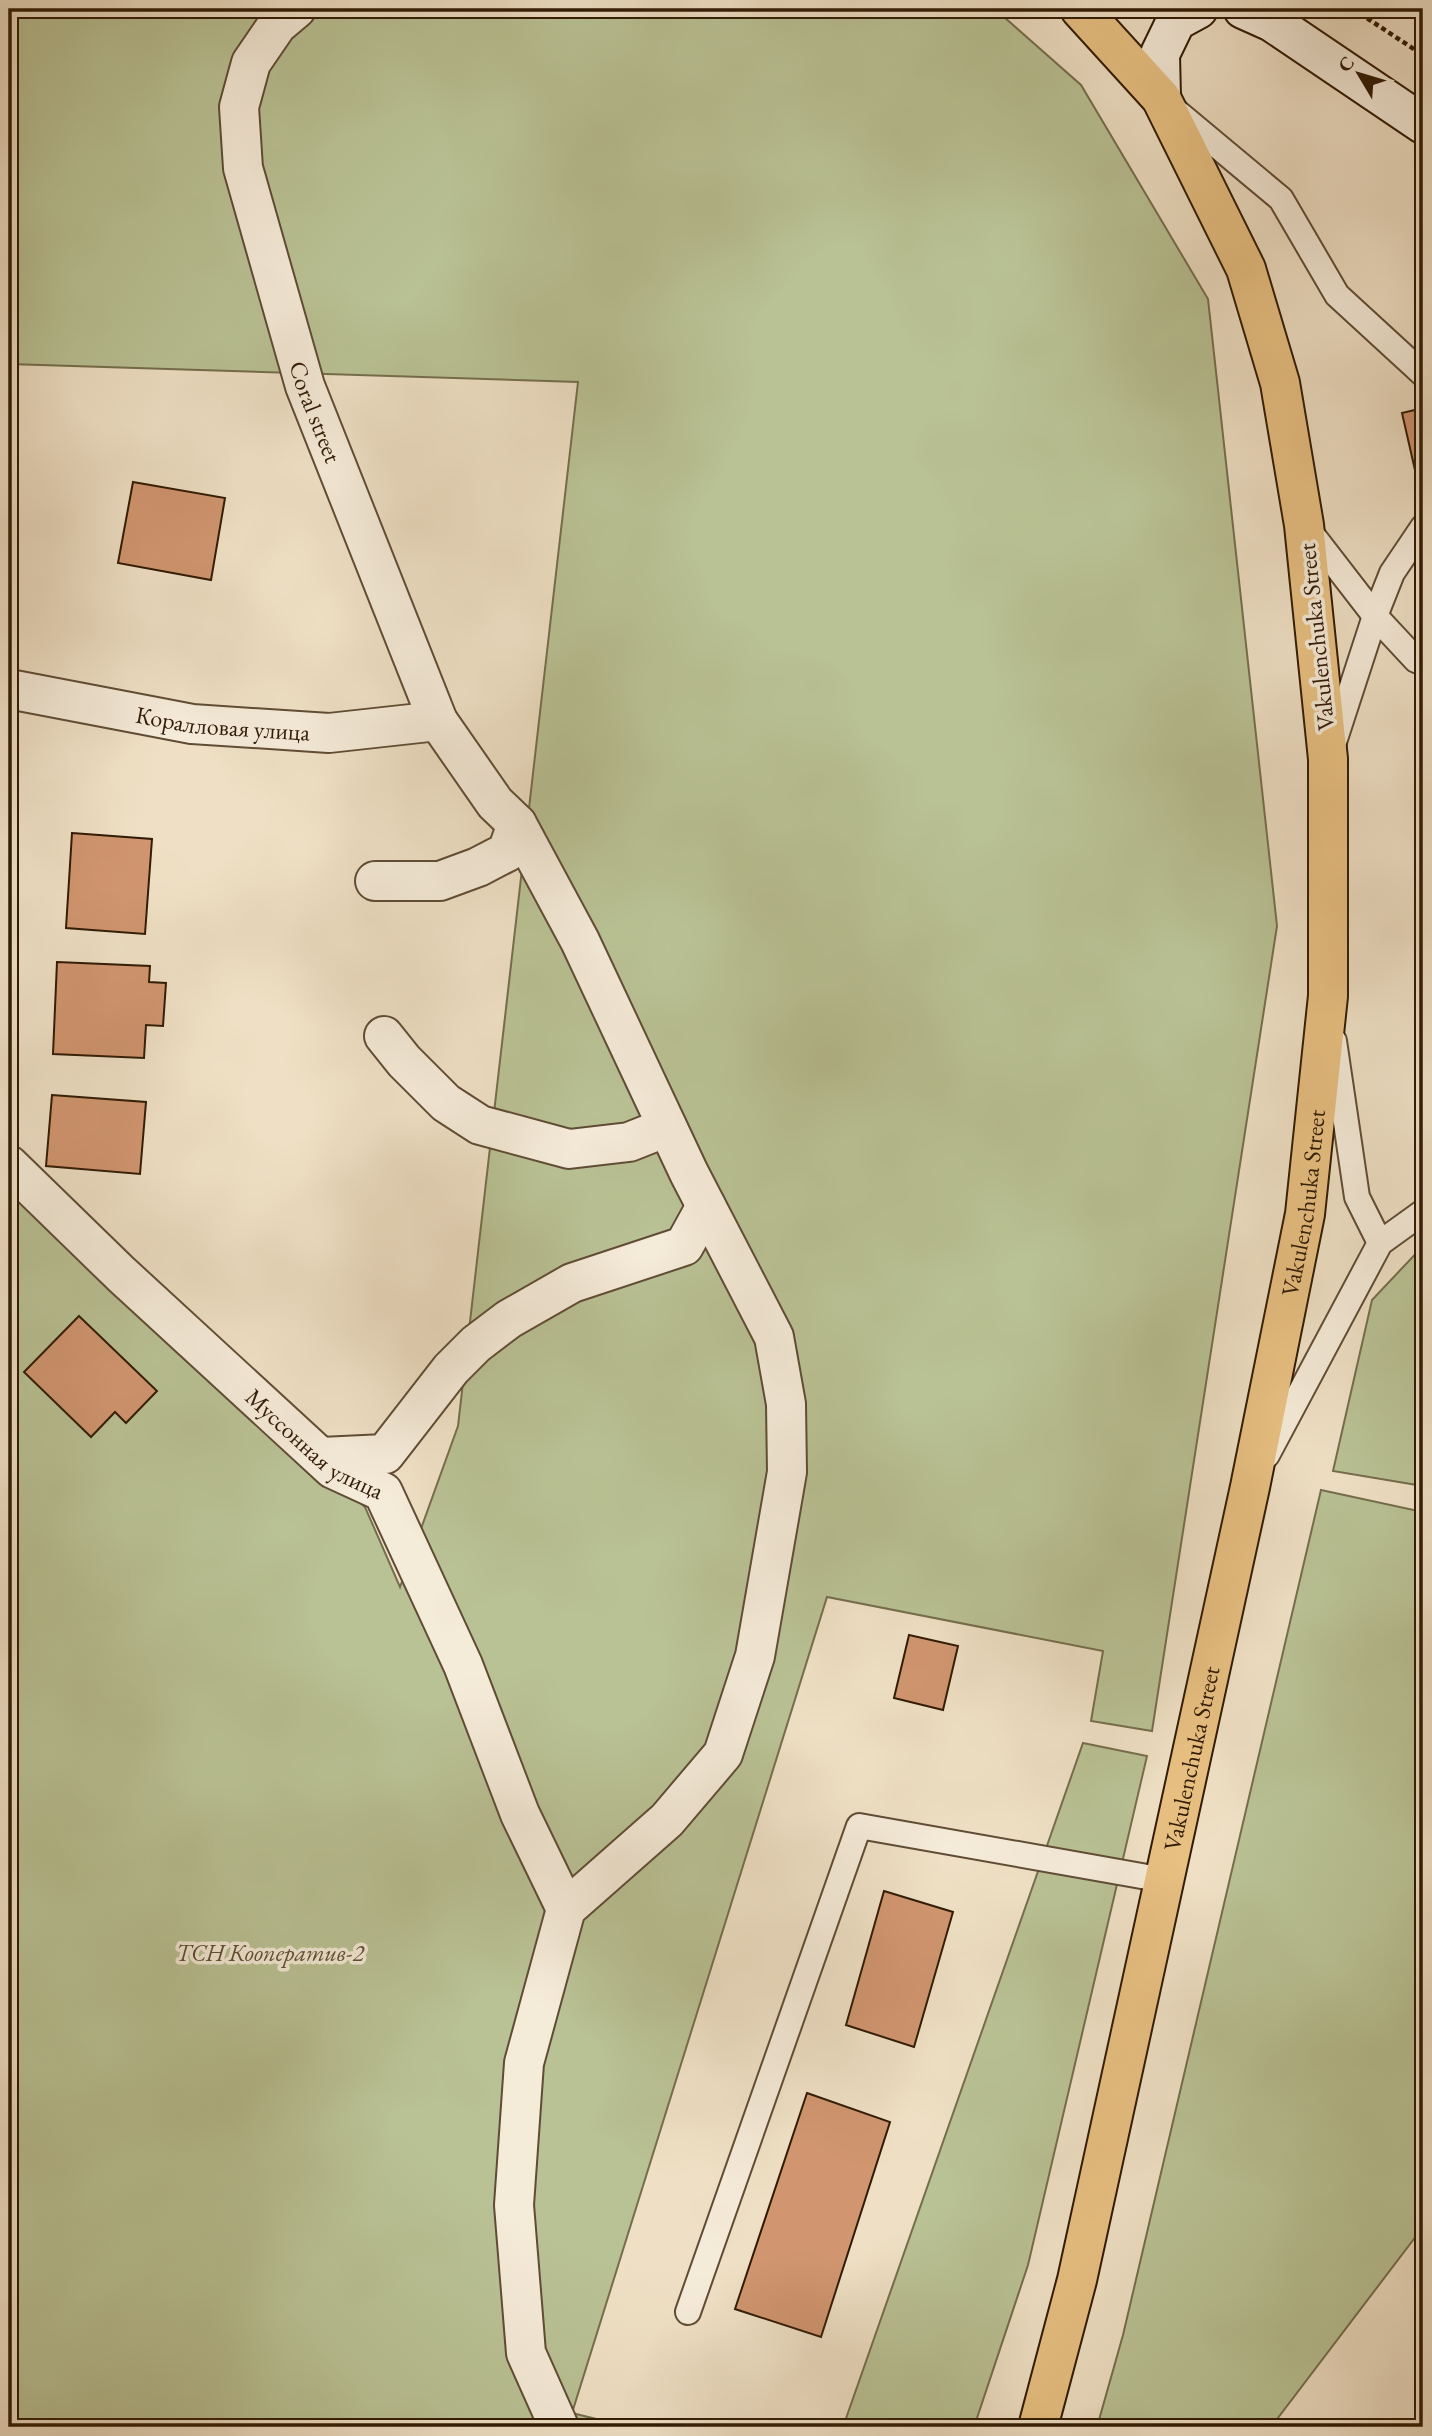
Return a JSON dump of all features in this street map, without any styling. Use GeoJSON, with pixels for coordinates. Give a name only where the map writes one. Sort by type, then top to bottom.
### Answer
{"type":"FeatureCollection","features":[{"type":"Feature","properties":{"kind":"main road","name":"Vakulenchuka Street"},"geometry":{"type":"LineString","coordinates":[[1038,2427],[1077,2280],[1250,1486],[1305,1214],[1328,996],[1328,759],[1304,525],[1280,383],[1246,270],[1161,98],[1080,9]]}},
{"type":"Feature","properties":{"kind":"street","name":"Coral street"},"geometry":{"type":"LineString","coordinates":[[296,9],[277,25],[251,63],[239,107],[243,168],[304,386],[438,721],[506,813],[580,941],[667,1127],[774,1337],[786,1404],[787,1472],[755,1656],[723,1754],[667,1819],[566,1909]]}},
{"type":"Feature","properties":{"kind":"street"},"geometry":{"type":"LineString","coordinates":[[1161,98],[1160,54],[1176,21],[1198,9]]}},
{"type":"Feature","properties":{"kind":"street"},"geometry":{"type":"LineString","coordinates":[[1229,9],[1257,15],[1423,124]]}},
{"type":"Feature","properties":{"kind":"street","name":"Коралловая улица"},"geometry":{"type":"LineString","coordinates":[[9,689],[192,724],[329,733],[438,721]]}},
{"type":"Feature","properties":{"kind":"street"},"geometry":{"type":"LineString","coordinates":[[375,881],[440,881],[478,867],[507,852],[506,813]]}},
{"type":"Feature","properties":{"kind":"street"},"geometry":{"type":"LineString","coordinates":[[384,1036],[404,1061],[446,1103],[480,1125],[569,1149],[629,1142],[667,1127]]}},
{"type":"Feature","properties":{"kind":"street","name":"Муссонная улица"},"geometry":{"type":"LineString","coordinates":[[9,1165],[130,1283],[333,1469],[383,1492],[463,1665],[520,1814],[566,1909]]}},
{"type":"Feature","properties":{"kind":"street"},"geometry":{"type":"LineString","coordinates":[[321,1457],[385,1454],[451,1369],[509,1319],[572,1283],[684,1247],[706,1206]]}},
{"type":"Feature","properties":{"kind":"street"},"geometry":{"type":"LineString","coordinates":[[559,2427],[527,2353],[514,2204],[524,2063],[566,1909]]}},
{"type":"Feature","properties":{"kind":"lane"},"geometry":{"type":"LineString","coordinates":[[1161,98],[1281,199],[1337,295],[1423,374]]}},
{"type":"Feature","properties":{"kind":"lane"},"geometry":{"type":"LineString","coordinates":[[1304,525],[1375,616],[1416,660],[1423,663]]}},
{"type":"Feature","properties":{"kind":"lane"},"geometry":{"type":"LineString","coordinates":[[1328,759],[1392,573],[1423,527]]}},
{"type":"Feature","properties":{"kind":"lane"},"geometry":{"type":"LineString","coordinates":[[1328,996],[1357,1197],[1380,1243]]}},
{"type":"Feature","properties":{"kind":"lane"},"geometry":{"type":"LineString","coordinates":[[1250,1486],[1380,1243],[1423,1212]]}},
{"type":"Feature","properties":{"kind":"lane"},"geometry":{"type":"LineString","coordinates":[[688,2312],[859,1826],[1164,1880]]}},
{"type":"Feature","properties":{"kind":"path"},"geometry":{"type":"LineString","coordinates":[[1353,9],[1423,55]]}},
{"type":"Feature","properties":{"kind":"green space","name":"ТСН Кооператив-2"},"geometry":{"type":"Polygon","coordinates":[[[9,9],[995,9],[1081,85],[1208,299],[1277,926],[1152,1731],[1091,1721],[1103,1651],[827,1597],[572,2413],[629,2427],[9,2427],[9,1182],[365,1507],[400,1587],[458,1426],[578,382],[9,364],[9,9]]]}},
{"type":"Feature","properties":{"kind":"green space"},"geometry":{"type":"Polygon","coordinates":[[[1423,1246],[1423,1486],[1333,1471],[1372,1300],[1423,1246]]]}},
{"type":"Feature","properties":{"kind":"green space"},"geometry":{"type":"Polygon","coordinates":[[[1321,1490],[1423,1512],[1423,2227],[1271,2427],[1097,2427],[1123,2335],[1321,1490]]]}},
{"type":"Feature","properties":{"kind":"green space"},"geometry":{"type":"Polygon","coordinates":[[[1083,1743],[1147,1756],[1028,2265],[974,2427],[843,2427],[1083,1743]]]}},
{"type":"Feature","properties":{"kind":"building"},"geometry":{"type":"Polygon","coordinates":[[[1423,408],[1423,477],[1417,479],[1402,413],[1423,408]]]}},
{"type":"Feature","properties":{"kind":"building"},"geometry":{"type":"Polygon","coordinates":[[[133,482],[225,498],[211,580],[118,563],[133,482]]]}},
{"type":"Feature","properties":{"kind":"building"},"geometry":{"type":"Polygon","coordinates":[[[72,833],[152,839],[145,934],[66,928],[72,833]]]}},
{"type":"Feature","properties":{"kind":"building"},"geometry":{"type":"Polygon","coordinates":[[[57,962],[150,966],[149,982],[166,983],[163,1026],[146,1025],[144,1058],[53,1054],[57,962]]]}},
{"type":"Feature","properties":{"kind":"building"},"geometry":{"type":"Polygon","coordinates":[[[52,1095],[146,1102],[140,1174],[46,1166],[52,1095]]]}},
{"type":"Feature","properties":{"kind":"building"},"geometry":{"type":"Polygon","coordinates":[[[79,1316],[157,1391],[126,1423],[115,1412],[91,1437],[24,1372],[79,1316]]]}},
{"type":"Feature","properties":{"kind":"building"},"geometry":{"type":"Polygon","coordinates":[[[909,1635],[958,1646],[943,1710],[894,1698],[909,1635]]]}},
{"type":"Feature","properties":{"kind":"building"},"geometry":{"type":"Polygon","coordinates":[[[884,1891],[953,1912],[914,2047],[846,2025],[884,1891]]]}},
{"type":"Feature","properties":{"kind":"building"},"geometry":{"type":"Polygon","coordinates":[[[807,2093],[890,2122],[821,2337],[735,2309],[807,2093]]]}}]}
